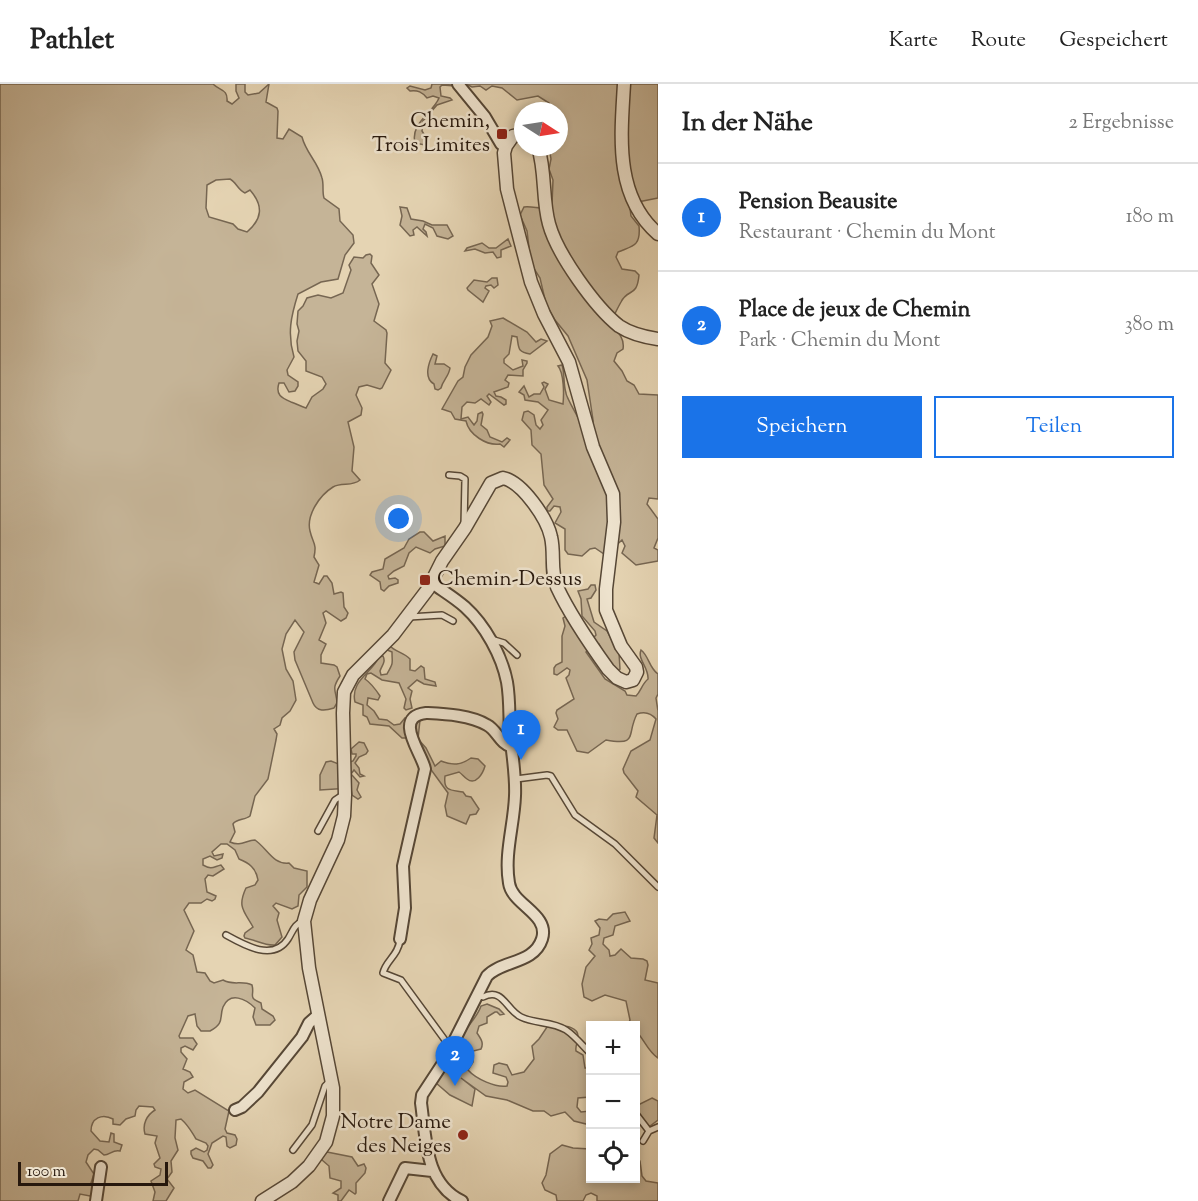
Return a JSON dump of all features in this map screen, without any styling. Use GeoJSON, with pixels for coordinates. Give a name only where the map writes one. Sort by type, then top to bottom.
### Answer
{"type":"FeatureCollection","features":[{"type":"Feature","properties":{"kind":"street"},"geometry":{"type":"LineString","coordinates":[[458,84],[485,117],[497,139],[506,146]]}},
{"type":"Feature","properties":{"kind":"street"},"geometry":{"type":"LineString","coordinates":[[624,84],[621,146],[626,179],[637,211],[658,234]]}},
{"type":"Feature","properties":{"kind":"street"},"geometry":{"type":"LineString","coordinates":[[262,1201],[299,1177],[322,1149],[330,1131],[333,1116],[332,1079],[309,968],[304,921],[310,900],[338,840],[344,816],[343,713],[345,692],[353,675],[393,635],[432,583],[442,561],[465,528],[491,483],[503,478],[517,484],[532,502],[549,530],[553,572],[564,599],[608,669],[621,681],[630,682],[637,672],[614,632],[606,610],[614,500],[588,432],[569,362],[544,314],[526,268],[507,189],[504,160],[506,146],[514,136]]}},
{"type":"Feature","properties":{"kind":"street"},"geometry":{"type":"LineString","coordinates":[[539,156],[549,224],[566,261],[619,326],[636,335],[658,339]]}},
{"type":"Feature","properties":{"kind":"street"},"geometry":{"type":"LineString","coordinates":[[432,583],[464,605],[475,617],[501,662],[507,682],[516,779],[514,816],[508,856],[509,884],[512,894],[539,921],[543,935],[539,945],[532,953],[488,975],[451,1048],[420,1099],[432,1171],[445,1189],[462,1201]]}},
{"type":"Feature","properties":{"kind":"street"},"geometry":{"type":"LineString","coordinates":[[400,939],[405,908],[402,879],[404,857],[424,769],[423,760],[411,737],[410,726],[413,719],[418,714],[426,713],[477,721],[489,726],[504,743],[512,747]]}},
{"type":"Feature","properties":{"kind":"street"},"geometry":{"type":"LineString","coordinates":[[235,1110],[242,1107],[258,1092],[302,1037],[309,1023],[318,1015]]}},
{"type":"Feature","properties":{"kind":"street"},"geometry":{"type":"LineString","coordinates":[[96,1201],[101,1167]]}},
{"type":"Feature","properties":{"kind":"street"},"geometry":{"type":"LineString","coordinates":[[389,1201],[405,1168],[432,1171]]}},
{"type":"Feature","properties":{"kind":"lane"},"geometry":{"type":"LineString","coordinates":[[449,475],[465,479],[463,519],[465,528]]}},
{"type":"Feature","properties":{"kind":"lane"},"geometry":{"type":"LineString","coordinates":[[408,617],[442,615],[453,621]]}},
{"type":"Feature","properties":{"kind":"lane"},"geometry":{"type":"LineString","coordinates":[[490,640],[496,638],[504,642],[516,655]]}},
{"type":"Feature","properties":{"kind":"lane"},"geometry":{"type":"LineString","coordinates":[[516,779],[551,776],[575,815],[615,844],[658,887]]}},
{"type":"Feature","properties":{"kind":"lane"},"geometry":{"type":"LineString","coordinates":[[318,831],[335,800],[345,794]]}},
{"type":"Feature","properties":{"kind":"lane"},"geometry":{"type":"LineString","coordinates":[[226,935],[248,946],[269,951],[281,946],[295,926],[304,921]]}},
{"type":"Feature","properties":{"kind":"lane"},"geometry":{"type":"LineString","coordinates":[[400,939],[399,948],[385,966],[383,973],[401,980],[451,1048]]}},
{"type":"Feature","properties":{"kind":"lane"},"geometry":{"type":"LineString","coordinates":[[477,995],[500,996],[518,1016],[568,1031],[586,1048]]}},
{"type":"Feature","properties":{"kind":"lane"},"geometry":{"type":"LineString","coordinates":[[293,1150],[312,1125],[325,1086],[332,1079]]}},
{"type":"Feature","properties":{"kind":"lane"},"geometry":{"type":"LineString","coordinates":[[640,1119],[649,1131]]}},
{"type":"Feature","properties":{"kind":"lane"},"geometry":{"type":"LineString","coordinates":[[644,1141],[649,1131],[658,1127]]}},
{"type":"Feature","properties":{"kind":"shaded area"},"geometry":{"type":"Polygon","coordinates":[[[0,84],[213,84],[225,92],[227,101],[232,104],[239,98],[236,84],[245,84],[245,92],[248,95],[259,93],[269,84],[266,102],[278,111],[277,138],[283,139],[289,129],[302,137],[323,180],[324,198],[339,209],[340,221],[353,235],[354,243],[345,255],[338,279],[321,282],[298,294],[291,325],[294,357],[287,370],[288,375],[298,382],[298,386],[295,391],[289,392],[284,383],[279,383],[280,396],[306,408],[312,397],[326,384],[322,377],[306,371],[306,361],[298,351],[298,311],[307,298],[318,295],[331,298],[343,293],[351,270],[349,265],[354,257],[363,258],[370,254],[371,263],[379,275],[372,284],[379,304],[374,321],[386,330],[385,363],[391,370],[382,388],[367,385],[359,387],[356,395],[362,408],[361,415],[348,422],[354,447],[352,471],[360,480],[333,487],[319,500],[310,518],[310,531],[315,546],[314,557],[319,565],[314,582],[319,584],[324,576],[327,576],[332,583],[334,594],[343,593],[344,607],[348,613],[341,621],[326,611],[323,613],[326,623],[319,640],[326,644],[321,655],[321,663],[337,667],[340,676],[335,687],[337,703],[334,708],[324,710],[317,708],[313,703],[295,660],[294,652],[304,632],[295,620],[286,634],[282,649],[286,669],[293,681],[296,700],[290,711],[282,718],[280,725],[274,729],[277,734],[268,779],[255,796],[250,816],[233,824],[235,832],[230,842],[240,844],[255,840],[279,861],[307,871],[307,887],[299,895],[298,906],[292,909],[276,903],[273,906],[279,913],[277,920],[282,937],[275,945],[245,938],[245,933],[253,927],[244,913],[243,894],[246,888],[255,885],[258,880],[256,872],[252,866],[239,859],[235,850],[227,844],[221,844],[212,852],[214,856],[223,854],[222,858],[217,860],[210,856],[203,859],[203,865],[206,867],[221,865],[224,869],[213,876],[208,875],[205,879],[207,892],[216,896],[215,899],[212,901],[207,899],[201,903],[189,903],[184,910],[194,931],[186,950],[193,955],[197,972],[205,973],[214,983],[223,980],[252,985],[253,998],[261,1003],[262,1009],[275,1020],[270,1025],[256,1025],[253,1017],[255,1008],[238,998],[226,1002],[220,1023],[210,1031],[201,1031],[197,1026],[195,1014],[188,1016],[179,1036],[180,1038],[193,1038],[197,1044],[193,1050],[185,1046],[181,1048],[181,1052],[187,1059],[183,1069],[190,1072],[193,1077],[184,1082],[183,1089],[188,1093],[195,1090],[229,1111],[225,1129],[237,1139],[236,1145],[230,1148],[227,1146],[226,1137],[223,1136],[212,1143],[208,1154],[213,1165],[208,1168],[203,1161],[193,1158],[191,1154],[191,1151],[196,1148],[204,1152],[207,1150],[206,1143],[196,1139],[181,1119],[176,1120],[175,1138],[178,1150],[171,1161],[172,1172],[167,1179],[174,1188],[166,1201],[153,1201],[155,1192],[151,1181],[160,1175],[161,1169],[155,1167],[154,1164],[160,1158],[155,1143],[157,1136],[145,1134],[144,1130],[146,1120],[155,1110],[153,1107],[139,1106],[135,1116],[126,1119],[120,1125],[113,1124],[113,1119],[109,1117],[98,1118],[93,1123],[91,1131],[100,1141],[109,1142],[111,1133],[114,1134],[114,1142],[122,1145],[120,1151],[104,1155],[94,1149],[88,1155],[86,1162],[94,1174],[91,1183],[94,1189],[93,1194],[90,1196],[80,1194],[78,1201],[0,1201],[0,84]],[[216,180],[207,185],[206,208],[209,217],[233,224],[238,229],[247,232],[258,217],[258,201],[250,190],[245,193],[232,180],[216,180]]]}},
{"type":"Feature","properties":{"kind":"shaded area"},"geometry":{"type":"Polygon","coordinates":[[[432,84],[455,84],[455,86],[442,85],[440,87],[441,96],[452,100],[437,105],[423,121],[422,131],[427,139],[425,145],[415,143],[414,136],[419,124],[439,98],[433,96],[427,98],[420,92],[410,91],[407,88],[410,86],[425,90],[431,88],[432,84]]]}},
{"type":"Feature","properties":{"kind":"shaded area"},"geometry":{"type":"Polygon","coordinates":[[[466,84],[658,84],[658,198],[638,202],[630,208],[631,216],[639,226],[639,238],[631,247],[618,252],[616,257],[622,269],[635,271],[639,275],[638,282],[634,290],[626,295],[610,323],[623,341],[623,349],[617,353],[614,361],[627,381],[634,385],[639,394],[658,395],[658,499],[649,498],[647,504],[658,519],[658,538],[654,548],[658,550],[658,561],[636,565],[622,553],[625,546],[622,540],[607,554],[595,548],[582,556],[568,554],[565,550],[565,529],[555,523],[561,512],[560,507],[554,506],[547,511],[553,499],[544,485],[541,454],[532,445],[531,430],[522,420],[524,412],[528,411],[534,415],[536,425],[540,429],[543,425],[541,420],[548,410],[538,402],[525,400],[524,395],[519,392],[524,386],[529,397],[540,394],[544,382],[548,384],[545,389],[549,400],[563,404],[562,378],[558,366],[562,365],[565,389],[581,423],[593,425],[593,420],[587,380],[568,336],[546,304],[540,278],[531,264],[527,231],[520,215],[524,207],[551,207],[553,180],[549,169],[550,156],[568,156],[568,102],[547,102],[538,96],[517,100],[502,88],[492,86],[486,90],[480,86],[472,87],[466,84]]]}},
{"type":"Feature","properties":{"kind":"shaded area"},"geometry":{"type":"Polygon","coordinates":[[[400,207],[407,208],[411,219],[432,225],[447,225],[453,236],[448,239],[437,236],[433,228],[425,224],[423,229],[427,236],[417,227],[413,230],[414,235],[410,236],[400,225],[402,216],[400,207]]]}},
{"type":"Feature","properties":{"kind":"shaded area"},"geometry":{"type":"Polygon","coordinates":[[[508,239],[511,246],[501,250],[501,257],[497,258],[493,252],[485,253],[475,249],[465,251],[467,248],[482,243],[489,248],[496,248],[508,239]]]}},
{"type":"Feature","properties":{"kind":"shaded area"},"geometry":{"type":"Polygon","coordinates":[[[492,278],[497,278],[498,285],[494,288],[491,285],[486,286],[485,288],[489,291],[483,302],[467,288],[474,280],[487,282],[492,278]]]}},
{"type":"Feature","properties":{"kind":"shaded area"},"geometry":{"type":"Polygon","coordinates":[[[503,318],[527,332],[536,342],[541,339],[547,341],[530,354],[521,351],[517,337],[512,336],[509,354],[504,359],[504,363],[513,370],[523,366],[522,360],[527,363],[523,376],[508,375],[505,380],[509,383],[508,387],[494,392],[496,396],[506,400],[506,404],[504,405],[489,394],[487,396],[491,402],[489,405],[481,399],[475,403],[467,402],[462,407],[461,419],[468,417],[474,425],[478,414],[482,412],[481,425],[490,437],[502,442],[507,438],[510,440],[504,447],[479,438],[471,431],[466,421],[455,419],[451,412],[442,409],[458,381],[463,377],[471,355],[488,337],[492,326],[490,321],[503,318]]]}},
{"type":"Feature","properties":{"kind":"shaded area"},"geometry":{"type":"Polygon","coordinates":[[[433,354],[437,356],[435,364],[444,364],[450,368],[438,390],[435,389],[428,374],[433,354]]]}},
{"type":"Feature","properties":{"kind":"shaded area"},"geometry":{"type":"Polygon","coordinates":[[[424,532],[433,541],[445,536],[445,546],[430,553],[416,547],[409,553],[404,566],[388,576],[389,579],[398,580],[398,583],[389,586],[384,591],[381,589],[380,582],[370,575],[372,572],[383,569],[385,559],[404,548],[409,539],[424,532]]]}},
{"type":"Feature","properties":{"kind":"shaded area"},"geometry":{"type":"Polygon","coordinates":[[[591,585],[595,585],[596,590],[591,598],[587,599],[594,622],[607,631],[619,653],[620,669],[617,671],[599,644],[592,645],[586,652],[605,679],[625,691],[627,695],[636,696],[648,679],[641,650],[658,674],[656,698],[658,711],[658,843],[654,838],[657,815],[636,797],[638,791],[623,769],[631,751],[650,740],[656,719],[648,713],[637,714],[627,740],[606,740],[588,753],[577,751],[567,730],[558,730],[554,727],[558,719],[557,710],[574,699],[566,678],[570,670],[567,668],[557,675],[554,674],[556,665],[562,662],[562,636],[565,626],[563,618],[566,616],[577,630],[593,638],[596,635],[582,616],[578,591],[588,589],[591,585]]]}},
{"type":"Feature","properties":{"kind":"shaded area"},"geometry":{"type":"Polygon","coordinates":[[[389,645],[410,659],[410,670],[415,671],[421,666],[424,668],[425,679],[435,682],[436,686],[417,680],[408,688],[412,691],[410,699],[412,708],[406,710],[404,708],[406,699],[399,683],[382,680],[371,673],[367,674],[365,679],[380,696],[378,700],[368,698],[367,705],[379,719],[387,720],[394,725],[400,724],[405,718],[415,722],[420,720],[418,739],[426,748],[435,766],[441,761],[457,764],[471,758],[478,759],[485,766],[481,775],[473,781],[459,772],[445,776],[447,788],[463,792],[466,796],[471,797],[479,809],[476,814],[470,815],[466,824],[447,816],[445,806],[448,793],[408,738],[402,738],[389,726],[370,724],[367,717],[363,715],[363,705],[355,702],[356,688],[379,657],[383,656],[384,660],[381,675],[387,674],[392,665],[392,652],[385,649],[389,645]]]}},
{"type":"Feature","properties":{"kind":"shaded area"},"geometry":{"type":"Polygon","coordinates":[[[359,742],[364,743],[368,751],[355,763],[360,774],[364,776],[360,777],[354,770],[351,774],[359,783],[357,790],[361,797],[358,799],[352,795],[351,788],[320,790],[320,775],[326,762],[331,761],[341,765],[353,761],[356,754],[352,754],[351,749],[359,742]]]}},
{"type":"Feature","properties":{"kind":"shaded area"},"geometry":{"type":"Polygon","coordinates":[[[625,912],[630,921],[615,926],[613,935],[604,938],[603,944],[609,950],[610,956],[615,955],[621,949],[631,958],[647,961],[645,980],[658,983],[658,1058],[640,1037],[640,1021],[630,1021],[626,1001],[605,995],[592,1001],[584,997],[582,984],[586,967],[595,956],[589,950],[592,944],[591,938],[599,935],[600,928],[595,921],[607,920],[613,914],[625,912]]]}},
{"type":"Feature","properties":{"kind":"shaded area"},"geometry":{"type":"Polygon","coordinates":[[[487,1004],[504,1014],[500,1015],[495,1012],[487,1017],[487,1023],[479,1026],[477,1033],[482,1041],[482,1047],[473,1051],[473,1062],[468,1070],[476,1077],[497,1086],[507,1086],[508,1082],[506,1077],[493,1073],[494,1065],[499,1063],[507,1065],[512,1075],[524,1072],[534,1059],[532,1046],[549,1024],[567,1026],[575,1030],[578,1039],[576,1051],[583,1055],[586,1068],[586,1097],[578,1098],[577,1107],[581,1112],[586,1111],[586,1124],[574,1121],[565,1112],[551,1116],[544,1111],[533,1111],[507,1100],[486,1096],[461,1078],[475,1089],[472,1106],[450,1095],[436,1083],[446,1069],[458,1076],[457,1065],[450,1060],[450,1057],[457,1057],[461,1036],[481,1006],[487,1004]]]}},
{"type":"Feature","properties":{"kind":"shaded area"},"geometry":{"type":"Polygon","coordinates":[[[652,1098],[658,1101],[658,1120],[650,1126],[643,1126],[640,1123],[640,1104],[652,1098]]]}},
{"type":"Feature","properties":{"kind":"shaded area"},"geometry":{"type":"Polygon","coordinates":[[[562,1145],[586,1149],[586,1183],[640,1183],[640,1161],[642,1176],[646,1181],[658,1183],[658,1201],[597,1201],[597,1196],[591,1193],[586,1195],[583,1201],[557,1201],[556,1195],[545,1190],[542,1183],[550,1154],[562,1145]]]}},
{"type":"Feature","properties":{"kind":"shaded area"},"geometry":{"type":"Polygon","coordinates":[[[327,1152],[352,1157],[358,1166],[364,1164],[366,1168],[365,1173],[356,1183],[356,1193],[349,1190],[341,1201],[338,1201],[338,1195],[333,1193],[341,1188],[341,1181],[330,1178],[329,1166],[322,1160],[323,1154],[327,1152]]]}},
{"type":"Feature","properties":{"kind":"place","name":"Chemin, Trois Limites"},"geometry":{"type":"Point","coordinates":[502,134]}},
{"type":"Feature","properties":{"kind":"place","name":"Chemin-Dessus"},"geometry":{"type":"Point","coordinates":[425,580]}},
{"type":"Feature","properties":{"kind":"place","name":"Pension Beausite"},"geometry":{"type":"Point","coordinates":[521,760]}},
{"type":"Feature","properties":{"kind":"place","name":"Place de jeux de Chemin"},"geometry":{"type":"Point","coordinates":[455,1086]}},
{"type":"Feature","properties":{"kind":"place","name":"Notre Dame des Neiges"},"geometry":{"type":"Point","coordinates":[463,1135]}}]}
